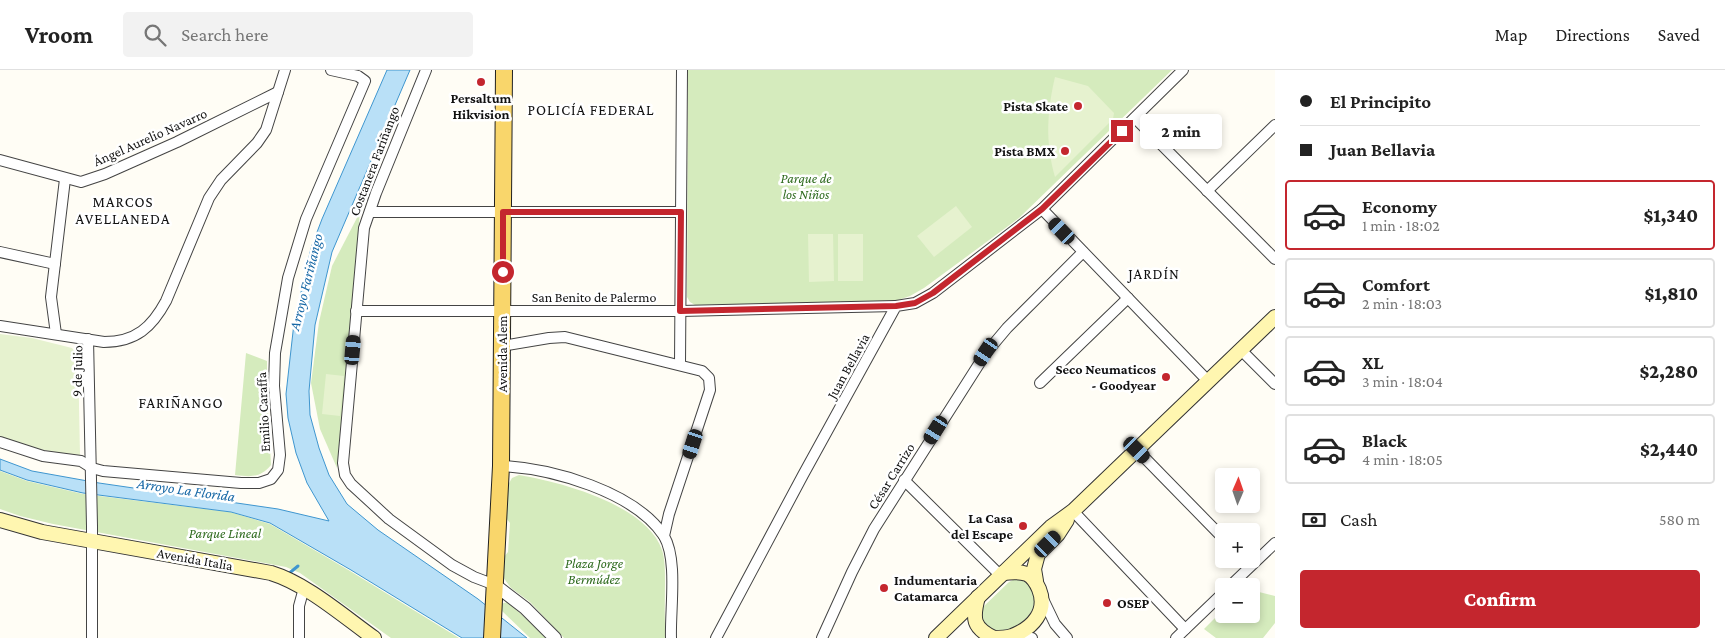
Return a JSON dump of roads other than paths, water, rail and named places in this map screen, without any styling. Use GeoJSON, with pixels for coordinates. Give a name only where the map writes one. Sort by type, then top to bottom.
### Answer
{"type":"FeatureCollection","features":[{"type":"Feature","properties":{"kind":"main road","name":"Avenida Alem"},"geometry":{"type":"LineString","coordinates":[[492,638],[501,466],[504,70]]}},
{"type":"Feature","properties":{"kind":"main road"},"geometry":{"type":"LineString","coordinates":[[936,638],[1051,527],[1073,512],[1275,317]]}},
{"type":"Feature","properties":{"kind":"main road"},"geometry":{"type":"LineString","coordinates":[[978,597],[974,613],[976,624],[985,634],[993,638],[1010,637],[1028,628],[1040,614],[1042,597],[1034,569],[1038,554],[1058,534],[1073,512]]}},
{"type":"Feature","properties":{"kind":"main road","name":"Avenida Italia"},"geometry":{"type":"LineString","coordinates":[[0,520],[42,532],[272,573],[304,588],[374,638]]}},
{"type":"Feature","properties":{"kind":"main road"},"geometry":{"type":"LineString","coordinates":[[1002,574],[1023,573],[1036,581]]}},
{"type":"Feature","properties":{"kind":"street","name":"9 de Julio"},"geometry":{"type":"LineString","coordinates":[[92,638],[92,468],[88,339],[116,342],[145,330],[158,315],[209,198],[221,180],[258,144],[266,130],[285,70]]}},
{"type":"Feature","properties":{"kind":"street","name":"Emilio Caraffa"},"geometry":{"type":"LineString","coordinates":[[0,442],[43,456],[81,461],[103,472],[259,483],[271,479],[278,470],[280,455],[274,386],[275,353],[288,278],[306,219],[365,81],[358,76],[331,70]]}},
{"type":"Feature","properties":{"kind":"street","name":"Costanera Fariñango"},"geometry":{"type":"LineString","coordinates":[[426,70],[376,193],[364,228],[343,463],[345,475],[351,484],[389,519],[452,565],[474,577],[494,593],[525,608],[556,638]]}},
{"type":"Feature","properties":{"kind":"street"},"geometry":{"type":"LineString","coordinates":[[680,364],[682,70]]}},
{"type":"Feature","properties":{"kind":"street"},"geometry":{"type":"LineString","coordinates":[[896,306],[915,303],[933,293],[1042,209],[1183,70]]}},
{"type":"Feature","properties":{"kind":"street","name":"Ángel Aurelio Navarro"},"geometry":{"type":"LineString","coordinates":[[0,160],[81,182],[105,174],[177,142],[278,92]]}},
{"type":"Feature","properties":{"kind":"street"},"geometry":{"type":"LineString","coordinates":[[1135,118],[1275,259]]}},
{"type":"Feature","properties":{"kind":"street"},"geometry":{"type":"LineString","coordinates":[[1207,191],[1275,125]]}},
{"type":"Feature","properties":{"kind":"street"},"geometry":{"type":"LineString","coordinates":[[56,334],[51,296],[65,179]]}},
{"type":"Feature","properties":{"kind":"street"},"geometry":{"type":"LineString","coordinates":[[1042,209],[1208,381]]}},
{"type":"Feature","properties":{"kind":"street"},"geometry":{"type":"LineString","coordinates":[[370,212],[681,212]]}},
{"type":"Feature","properties":{"kind":"street"},"geometry":{"type":"LineString","coordinates":[[0,252],[55,264]]}},
{"type":"Feature","properties":{"kind":"street","name":"César Carrizo"},"geometry":{"type":"LineString","coordinates":[[822,638],[865,546],[904,480],[986,352],[1083,252]]}},
{"type":"Feature","properties":{"kind":"street"},"geometry":{"type":"LineString","coordinates":[[1040,383],[1128,298]]}},
{"type":"Feature","properties":{"kind":"street","name":"San Benito de Palermo"},"geometry":{"type":"LineString","coordinates":[[356,311],[680,311],[896,306]]}},
{"type":"Feature","properties":{"kind":"street","name":"Juan Bellavia"},"geometry":{"type":"LineString","coordinates":[[716,638],[896,306]]}},
{"type":"Feature","properties":{"kind":"street"},"geometry":{"type":"LineString","coordinates":[[0,326],[88,339]]}},
{"type":"Feature","properties":{"kind":"street"},"geometry":{"type":"LineString","coordinates":[[502,346],[565,337],[680,364],[702,371],[709,378],[710,390],[669,514],[664,536]]}},
{"type":"Feature","properties":{"kind":"street"},"geometry":{"type":"LineString","coordinates":[[1241,350],[1275,384]]}},
{"type":"Feature","properties":{"kind":"street"},"geometry":{"type":"LineString","coordinates":[[1137,450],[1215,530]]}},
{"type":"Feature","properties":{"kind":"street"},"geometry":{"type":"LineString","coordinates":[[501,466],[523,467],[584,483],[608,493],[635,508],[647,518],[669,544],[671,560],[671,638]]}},
{"type":"Feature","properties":{"kind":"street"},"geometry":{"type":"LineString","coordinates":[[904,480],[1002,574]]}},
{"type":"Feature","properties":{"kind":"street"},"geometry":{"type":"LineString","coordinates":[[1073,512],[1185,629]]}},
{"type":"Feature","properties":{"kind":"street"},"geometry":{"type":"LineString","coordinates":[[1260,558],[1275,544]]}},
{"type":"Feature","properties":{"kind":"street"},"geometry":{"type":"LineString","coordinates":[[1238,578],[1249,568]]}},
{"type":"Feature","properties":{"kind":"street"},"geometry":{"type":"LineString","coordinates":[[299,638],[299,606],[304,588]]}},
{"type":"Feature","properties":{"kind":"street"},"geometry":{"type":"LineString","coordinates":[[1042,597],[1055,624],[1067,638]]}},
{"type":"Feature","properties":{"kind":"street"},"geometry":{"type":"LineString","coordinates":[[1176,638],[1215,601]]}},
{"type":"Feature","properties":{"kind":"street"},"geometry":{"type":"LineString","coordinates":[[1010,637],[1032,638]]}},
{"type":"Feature","properties":{"kind":"water","name":"Arroyo Fariñango"},"geometry":{"type":"Polygon","coordinates":[[[387,70],[410,70],[332,252],[315,325],[309,391],[310,415],[329,475],[347,504],[378,530],[478,599],[527,638],[462,638],[270,523],[231,512],[83,493],[27,480],[0,470],[0,459],[32,471],[99,483],[278,509],[329,521],[307,483],[296,453],[288,418],[286,394],[294,323],[311,248],[387,70]]]}},
{"type":"Feature","properties":{"kind":"waterway"},"geometry":{"type":"LineString","coordinates":[[287,575],[298,566]]}},
{"type":"Feature","properties":{"kind":"place","name":"Persaltum Hikvision"},"geometry":{"type":"Point","coordinates":[481,82]}},
{"type":"Feature","properties":{"kind":"place","name":"Pista Skate"},"geometry":{"type":"Point","coordinates":[1078,106]}},
{"type":"Feature","properties":{"kind":"place","name":"Pista BMX"},"geometry":{"type":"Point","coordinates":[1065,151]}},
{"type":"Feature","properties":{"kind":"place","name":"Seco Neumaticos - Goodyear"},"geometry":{"type":"Point","coordinates":[1166,377]}},
{"type":"Feature","properties":{"kind":"place","name":"La Casa del Escape"},"geometry":{"type":"Point","coordinates":[1023,526]}},
{"type":"Feature","properties":{"kind":"place","name":"Indumentaria Catamarca"},"geometry":{"type":"Point","coordinates":[884,588]}},
{"type":"Feature","properties":{"kind":"place","name":"OSEP"},"geometry":{"type":"Point","coordinates":[1107,603]}},
{"type":"Feature","properties":{"kind":"district","name":"POLICÍA FEDERAL"},"geometry":{"type":"Point","coordinates":[591,110]}},
{"type":"Feature","properties":{"kind":"district","name":"MARCOS AVELLANEDA"},"geometry":{"type":"Point","coordinates":[123,210]}},
{"type":"Feature","properties":{"kind":"district","name":"JARDÍN"},"geometry":{"type":"Point","coordinates":[1154,274]}},
{"type":"Feature","properties":{"kind":"district","name":"FARIÑANGO"},"geometry":{"type":"Point","coordinates":[181,403]}},
{"type":"Feature","properties":{"kind":"park label","name":"Parque de los Niños"},"geometry":{"type":"Point","coordinates":[806,186]}},
{"type":"Feature","properties":{"kind":"park label","name":"Parque Lineal"},"geometry":{"type":"Point","coordinates":[225,533]}},
{"type":"Feature","properties":{"kind":"park label","name":"Plaza Jorge Bermúdez"},"geometry":{"type":"Point","coordinates":[594,572]}},
{"type":"Feature","properties":{"kind":"water label","name":"Arroyo La Florida"},"geometry":{"type":"Point","coordinates":[186,490]}}]}
